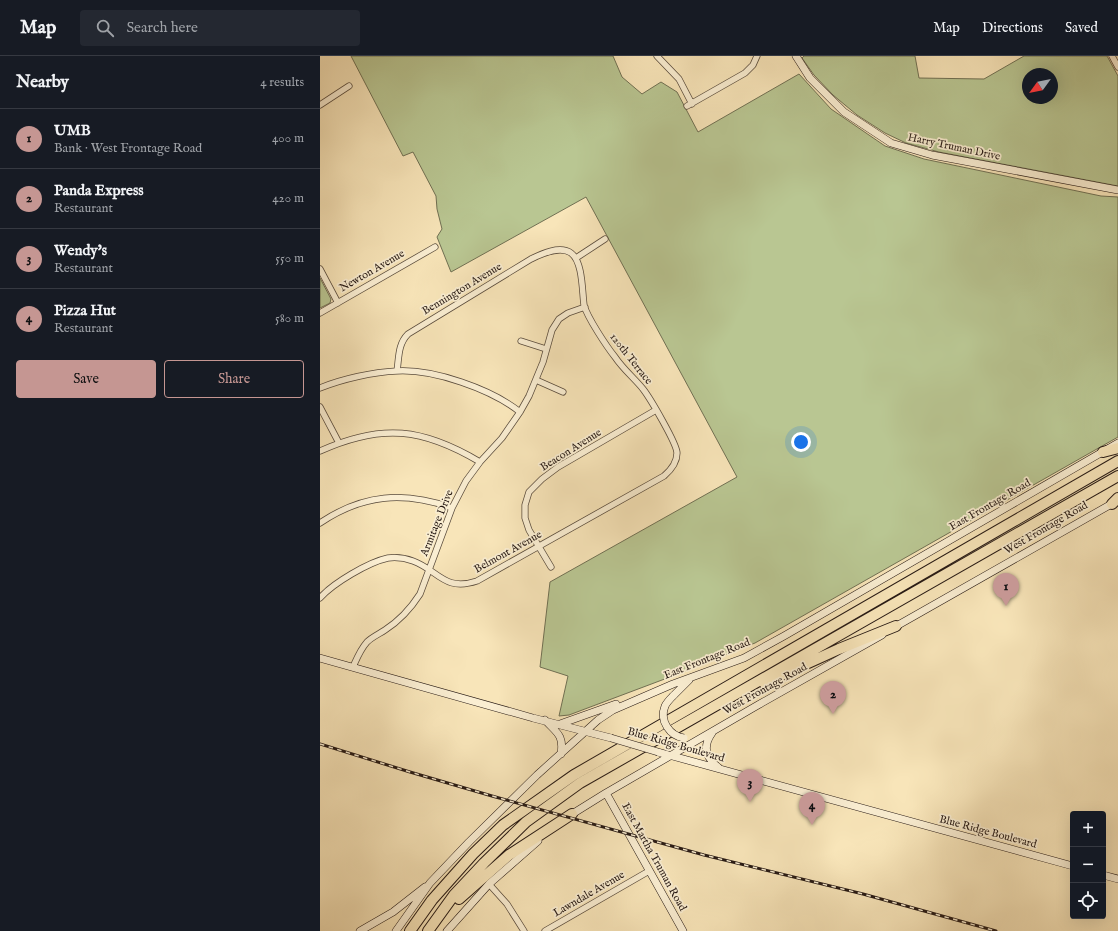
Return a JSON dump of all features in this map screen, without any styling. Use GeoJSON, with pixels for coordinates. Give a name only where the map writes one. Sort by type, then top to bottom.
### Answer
{"type":"FeatureCollection","features":[{"type":"Feature","properties":{"kind":"highway"},"geometry":{"type":"LineString","coordinates":[[1102,452],[1118,448]]}},
{"type":"Feature","properties":{"kind":"highway"},"geometry":{"type":"LineString","coordinates":[[410,931],[432,900],[473,854],[503,825],[574,775],[1118,461]]}},
{"type":"Feature","properties":{"kind":"highway"},"geometry":{"type":"LineString","coordinates":[[428,931],[454,895],[526,822],[580,783],[730,696],[1118,476]]}},
{"type":"Feature","properties":{"kind":"highway"},"geometry":{"type":"LineString","coordinates":[[730,696],[779,677],[839,649],[896,626]]}},
{"type":"Feature","properties":{"kind":"highway"},"geometry":{"type":"LineString","coordinates":[[439,916],[509,855],[572,814]]}},
{"type":"Feature","properties":{"kind":"street"},"geometry":{"type":"LineString","coordinates":[[657,56],[679,79],[690,105],[746,73],[753,65],[756,56]]}},
{"type":"Feature","properties":{"kind":"street","name":"Harry Truman Drive"},"geometry":{"type":"LineString","coordinates":[[796,56],[810,78],[844,112],[891,143],[932,155],[1118,190]]}},
{"type":"Feature","properties":{"kind":"street"},"geometry":{"type":"LineString","coordinates":[[1112,56],[1118,67]]}},
{"type":"Feature","properties":{"kind":"street"},"geometry":{"type":"LineString","coordinates":[[320,105],[349,86]]}},
{"type":"Feature","properties":{"kind":"street"},"geometry":{"type":"LineString","coordinates":[[576,258],[605,239]]}},
{"type":"Feature","properties":{"kind":"street","name":"Newton Avenue"},"geometry":{"type":"LineString","coordinates":[[320,313],[434,247]]}},
{"type":"Feature","properties":{"kind":"street","name":"Bennington Avenue"},"geometry":{"type":"LineString","coordinates":[[397,371],[400,345],[408,334],[531,259],[542,254],[564,250],[570,252],[576,258]]}},
{"type":"Feature","properties":{"kind":"street","name":"120th Terrace"},"geometry":{"type":"LineString","coordinates":[[576,258],[578,262],[585,307],[610,351],[644,390],[676,446],[677,453],[675,464],[671,470],[661,478]]}},
{"type":"Feature","properties":{"kind":"street"},"geometry":{"type":"LineString","coordinates":[[320,269],[338,302]]}},
{"type":"Feature","properties":{"kind":"street","name":"Armitage Drive"},"geometry":{"type":"LineString","coordinates":[[353,667],[359,652],[368,642],[376,634],[385,630],[413,606],[420,594],[452,508],[466,481],[480,462],[502,438],[520,412],[536,380],[552,330],[559,319],[568,312],[585,307]]}},
{"type":"Feature","properties":{"kind":"street"},"geometry":{"type":"LineString","coordinates":[[521,341],[546,349]]}},
{"type":"Feature","properties":{"kind":"street"},"geometry":{"type":"LineString","coordinates":[[320,388],[360,376],[397,371],[431,374],[463,382],[496,396],[520,412]]}},
{"type":"Feature","properties":{"kind":"street"},"geometry":{"type":"LineString","coordinates":[[536,380],[563,392]]}},
{"type":"Feature","properties":{"kind":"street"},"geometry":{"type":"LineString","coordinates":[[320,407],[339,443]]}},
{"type":"Feature","properties":{"kind":"street","name":"Beacon Avenue"},"geometry":{"type":"LineString","coordinates":[[550,567],[529,530],[525,518],[525,505],[529,492],[542,479],[558,467],[656,410]]}},
{"type":"Feature","properties":{"kind":"street"},"geometry":{"type":"LineString","coordinates":[[320,451],[356,437],[399,433],[422,436],[441,441],[460,449],[480,462]]}},
{"type":"Feature","properties":{"kind":"street","name":"East Frontage Road"},"geometry":{"type":"LineString","coordinates":[[396,931],[430,884],[469,842],[598,720],[613,710],[673,684],[744,658],[1118,443]]}},
{"type":"Feature","properties":{"kind":"street","name":"Belmont Avenue"},"geometry":{"type":"LineString","coordinates":[[320,598],[329,589],[352,574],[374,562],[387,558],[412,560],[450,583],[460,584],[478,581],[661,478]]}},
{"type":"Feature","properties":{"kind":"street"},"geometry":{"type":"LineString","coordinates":[[320,523],[342,510],[360,503],[388,497],[421,499],[452,508]]}},
{"type":"Feature","properties":{"kind":"street","name":"West Frontage Road"},"geometry":{"type":"LineString","coordinates":[[447,931],[489,884],[531,846],[572,814],[714,731],[869,644],[896,626],[1116,501]]}},
{"type":"Feature","properties":{"kind":"street","name":"Blue Ridge Boulevard"},"geometry":{"type":"LineString","coordinates":[[320,658],[1070,865]]}},
{"type":"Feature","properties":{"kind":"street"},"geometry":{"type":"LineString","coordinates":[[690,678],[666,705],[663,718],[665,724],[672,733],[678,737],[704,737]]}},
{"type":"Feature","properties":{"kind":"street"},"geometry":{"type":"LineString","coordinates":[[559,724],[626,701],[638,700]]}},
{"type":"Feature","properties":{"kind":"street"},"geometry":{"type":"LineString","coordinates":[[544,720],[559,734],[562,740],[561,754]]}},
{"type":"Feature","properties":{"kind":"street"},"geometry":{"type":"LineString","coordinates":[[714,731],[708,739],[706,751],[709,758],[721,769]]}},
{"type":"Feature","properties":{"kind":"street","name":"East Martha Truman Road"},"geometry":{"type":"LineString","coordinates":[[606,793],[646,873],[683,931]]}},
{"type":"Feature","properties":{"kind":"street","name":"Lawndale Avenue"},"geometry":{"type":"LineString","coordinates":[[545,931],[646,873]]}},
{"type":"Feature","properties":{"kind":"street"},"geometry":{"type":"LineString","coordinates":[[1106,876],[1118,879]]}},
{"type":"Feature","properties":{"kind":"street"},"geometry":{"type":"LineString","coordinates":[[361,930],[393,912],[430,884]]}},
{"type":"Feature","properties":{"kind":"street"},"geometry":{"type":"LineString","coordinates":[[489,884],[507,904],[524,931]]}},
{"type":"Feature","properties":{"kind":"street"},"geometry":{"type":"LineString","coordinates":[[361,930],[367,929],[373,931]]}},
{"type":"Feature","properties":{"kind":"green space"},"geometry":{"type":"Polygon","coordinates":[[[351,56],[613,56],[622,77],[642,94],[661,82],[677,92],[698,132],[799,74],[831,109],[885,146],[924,159],[1101,196],[1118,197],[1118,437],[755,643],[569,715],[559,716],[568,676],[540,667],[550,582],[737,477],[586,197],[451,272],[437,237],[442,229],[437,209],[436,196],[413,152],[403,156],[351,56]]]}},
{"type":"Feature","properties":{"kind":"green space"},"geometry":{"type":"Polygon","coordinates":[[[804,56],[915,56],[919,78],[984,79],[1024,56],[1107,56],[1118,76],[1118,186],[939,152],[906,143],[885,133],[857,115],[833,95],[814,75],[802,58],[804,56]]]}},
{"type":"Feature","properties":{"kind":"green space"},"geometry":{"type":"Polygon","coordinates":[[[320,278],[331,299],[330,303],[320,308],[320,278]]]}},
{"type":"Feature","properties":{"kind":"railway"},"geometry":{"type":"LineString","coordinates":[[320,744],[492,796],[704,855],[863,894],[996,931]]}},
{"type":"Feature","properties":{"kind":"place","name":"UMB"},"geometry":{"type":"Point","coordinates":[1006,606]}},
{"type":"Feature","properties":{"kind":"place","name":"Panda Express"},"geometry":{"type":"Point","coordinates":[833,714]}},
{"type":"Feature","properties":{"kind":"place","name":"Wendy's"},"geometry":{"type":"Point","coordinates":[750,802]}},
{"type":"Feature","properties":{"kind":"place","name":"Pizza Hut"},"geometry":{"type":"Point","coordinates":[812,825]}}]}
